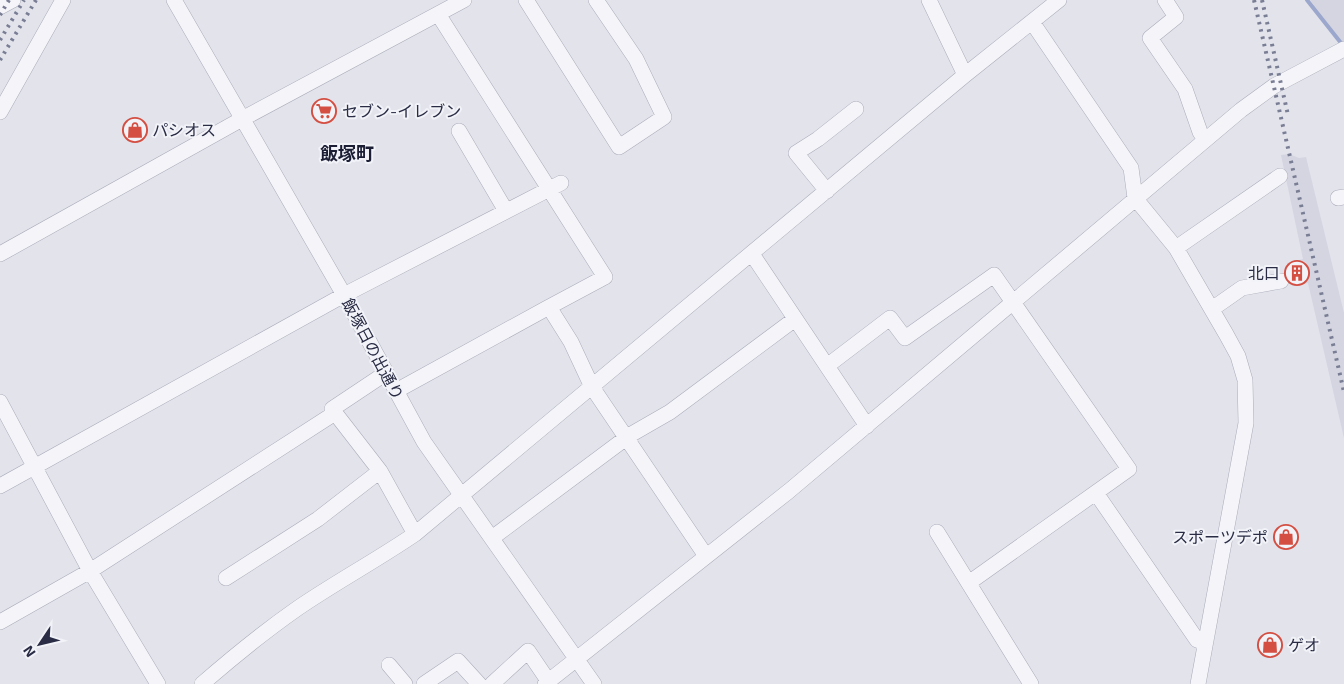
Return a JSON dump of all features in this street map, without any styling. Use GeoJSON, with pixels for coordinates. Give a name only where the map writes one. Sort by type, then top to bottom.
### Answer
{"type":"FeatureCollection","features":[{"type":"Feature","properties":{"kind":"street"},"geometry":{"type":"LineString","coordinates":[[0,7],[13,0]]}},
{"type":"Feature","properties":{"kind":"street"},"geometry":{"type":"LineString","coordinates":[[0,112],[63,0]]}},
{"type":"Feature","properties":{"kind":"street","name":"飯塚日の出通り"},"geometry":{"type":"LineString","coordinates":[[174,0],[344,295],[424,442],[594,684]]}},
{"type":"Feature","properties":{"kind":"street"},"geometry":{"type":"LineString","coordinates":[[0,254],[242,119],[464,0]]}},
{"type":"Feature","properties":{"kind":"street"},"geometry":{"type":"LineString","coordinates":[[526,0],[619,146],[664,117],[636,59],[596,0]]}},
{"type":"Feature","properties":{"kind":"street"},"geometry":{"type":"LineString","coordinates":[[929,0],[966,75]]}},
{"type":"Feature","properties":{"kind":"street"},"geometry":{"type":"LineString","coordinates":[[202,684],[238,653],[299,608],[370,565],[415,534],[966,75],[1059,0]]}},
{"type":"Feature","properties":{"kind":"street"},"geometry":{"type":"LineString","coordinates":[[1165,0],[1176,17],[1150,38],[1185,89],[1200,132],[1205,140]]}},
{"type":"Feature","properties":{"kind":"street"},"geometry":{"type":"LineString","coordinates":[[396,391],[605,277],[555,186],[438,14]]}},
{"type":"Feature","properties":{"kind":"street"},"geometry":{"type":"LineString","coordinates":[[1032,22],[1131,168],[1135,198],[1176,248],[1238,356],[1245,380],[1246,423],[1198,684]]}},
{"type":"Feature","properties":{"kind":"street"},"geometry":{"type":"LineString","coordinates":[[492,684],[528,651],[547,683],[789,491],[1205,140],[1274,86],[1344,49]]}},
{"type":"Feature","properties":{"kind":"street"},"geometry":{"type":"LineString","coordinates":[[827,191],[796,153],[818,139],[856,108]]}},
{"type":"Feature","properties":{"kind":"street"},"geometry":{"type":"LineString","coordinates":[[459,131],[506,211]]}},
{"type":"Feature","properties":{"kind":"street"},"geometry":{"type":"LineString","coordinates":[[1176,248],[1280,176]]}},
{"type":"Feature","properties":{"kind":"street"},"geometry":{"type":"LineString","coordinates":[[0,486],[344,295],[555,186]]}},
{"type":"Feature","properties":{"kind":"street"},"geometry":{"type":"LineString","coordinates":[[752,254],[867,426]]}},
{"type":"Feature","properties":{"kind":"street"},"geometry":{"type":"LineString","coordinates":[[827,366],[890,318],[905,338],[994,275],[1129,469],[970,582]]}},
{"type":"Feature","properties":{"kind":"street"},"geometry":{"type":"LineString","coordinates":[[1212,309],[1242,288],[1281,281]]}},
{"type":"Feature","properties":{"kind":"street"},"geometry":{"type":"LineString","coordinates":[[549,307],[571,342],[592,387],[706,556]]}},
{"type":"Feature","properties":{"kind":"street"},"geometry":{"type":"LineString","coordinates":[[492,538],[627,437],[670,412],[794,319]]}},
{"type":"Feature","properties":{"kind":"street"},"geometry":{"type":"LineString","coordinates":[[386,373],[332,409],[380,471],[415,534]]}},
{"type":"Feature","properties":{"kind":"street"},"geometry":{"type":"LineString","coordinates":[[0,402],[90,571],[158,684]]}},
{"type":"Feature","properties":{"kind":"street"},"geometry":{"type":"LineString","coordinates":[[0,622],[90,571],[335,413]]}},
{"type":"Feature","properties":{"kind":"street"},"geometry":{"type":"LineString","coordinates":[[226,578],[318,519],[380,471]]}},
{"type":"Feature","properties":{"kind":"street"},"geometry":{"type":"LineString","coordinates":[[1096,493],[1197,640],[1205,643]]}},
{"type":"Feature","properties":{"kind":"street"},"geometry":{"type":"LineString","coordinates":[[937,532],[970,582],[1031,684]]}},
{"type":"Feature","properties":{"kind":"street"},"geometry":{"type":"LineString","coordinates":[[424,684],[458,661],[479,684]]}},
{"type":"Feature","properties":{"kind":"street"},"geometry":{"type":"LineString","coordinates":[[389,665],[406,684]]}},
{"type":"Feature","properties":{"kind":"shaded area"},"geometry":{"type":"Polygon","coordinates":[[[1310,0],[1344,0],[1343,44],[1310,0]]]}},
{"type":"Feature","properties":{"kind":"shaded area"},"geometry":{"type":"Polygon","coordinates":[[[1289,154],[1299,158],[1306,157],[1344,313],[1344,438],[1308,283],[1292,286],[1287,263],[1303,259],[1281,155],[1289,154]]]}},
{"type":"Feature","properties":{"kind":"waterway"},"geometry":{"type":"LineString","coordinates":[[1307,0],[1341,43]]}},
{"type":"Feature","properties":{"kind":"railway"},"geometry":{"type":"LineString","coordinates":[[0,15],[9,0]]}},
{"type":"Feature","properties":{"kind":"railway"},"geometry":{"type":"LineString","coordinates":[[0,40],[24,0]]}},
{"type":"Feature","properties":{"kind":"railway"},"geometry":{"type":"LineString","coordinates":[[0,60],[36,0]]}},
{"type":"Feature","properties":{"kind":"railway"},"geometry":{"type":"LineString","coordinates":[[1254,0],[1344,392]]}},
{"type":"Feature","properties":{"kind":"railway"},"geometry":{"type":"LineString","coordinates":[[1262,0],[1288,115]]}},
{"type":"Feature","properties":{"kind":"place","name":"セブン-イレブン"},"geometry":{"type":"Point","coordinates":[324,111]}},
{"type":"Feature","properties":{"kind":"place","name":"パシオス"},"geometry":{"type":"Point","coordinates":[135,130]}},
{"type":"Feature","properties":{"kind":"place","name":"北口"},"geometry":{"type":"Point","coordinates":[1297,273]}},
{"type":"Feature","properties":{"kind":"place","name":"スポーツデポ"},"geometry":{"type":"Point","coordinates":[1286,537]}},
{"type":"Feature","properties":{"kind":"place","name":"ゲオ"},"geometry":{"type":"Point","coordinates":[1270,645]}},
{"type":"Feature","properties":{"kind":"district","name":"飯塚町"},"geometry":{"type":"Point","coordinates":[347,154]}}]}
